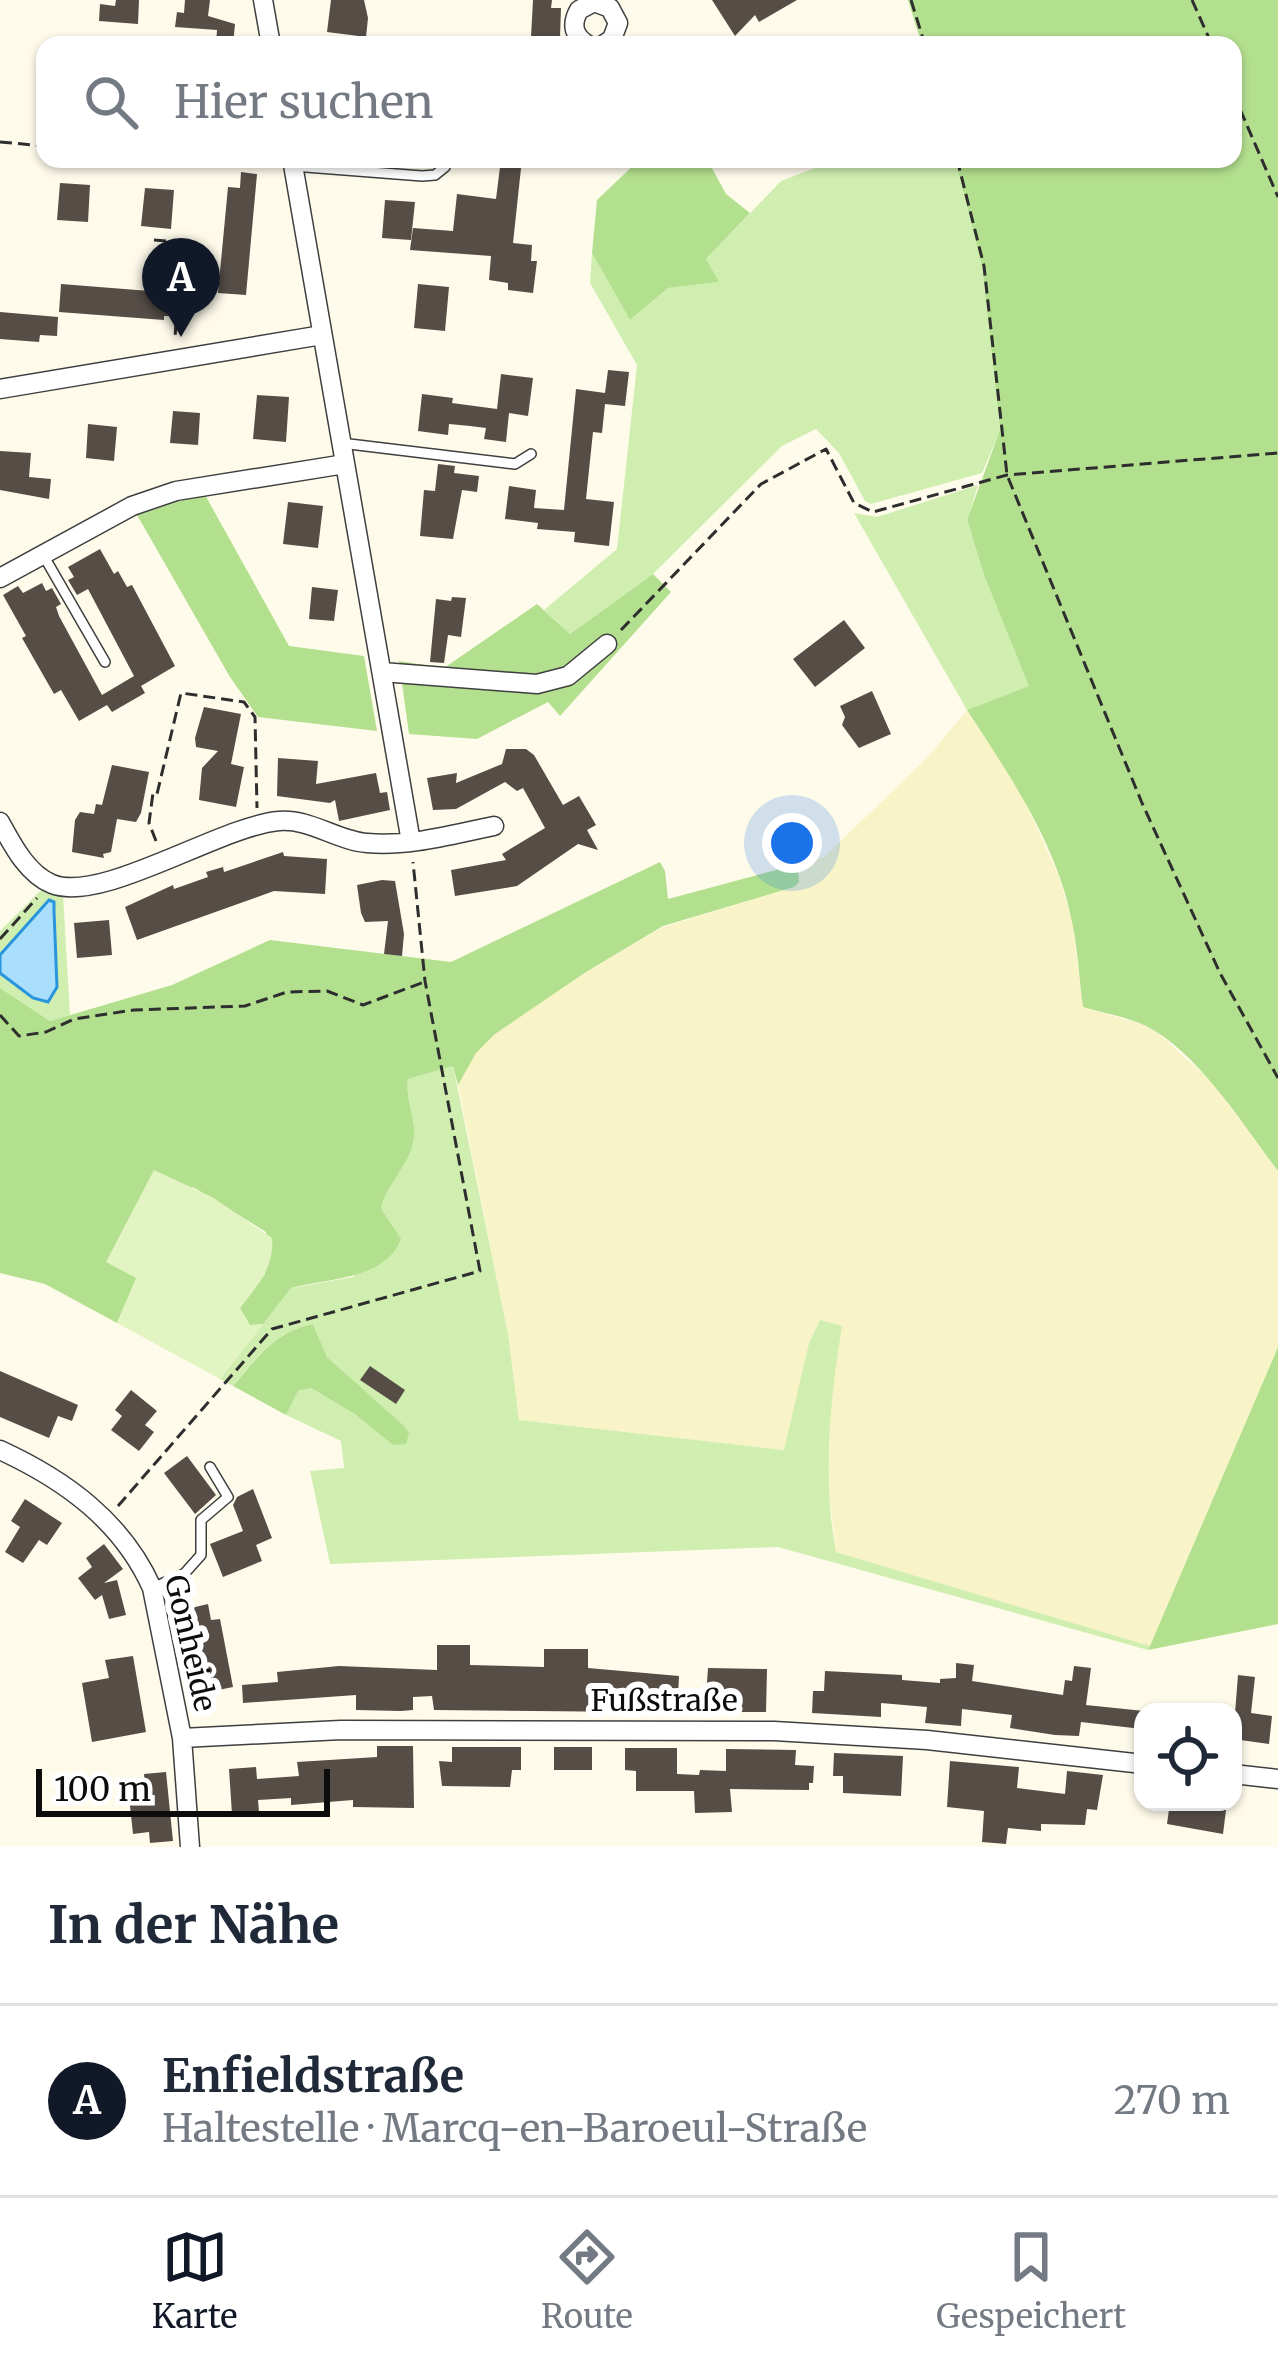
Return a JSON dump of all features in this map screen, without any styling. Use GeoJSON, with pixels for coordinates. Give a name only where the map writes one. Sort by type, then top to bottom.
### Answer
{"type":"FeatureCollection","features":[{"type":"Feature","properties":{"kind":"street"},"geometry":{"type":"LineString","coordinates":[[263,0],[269,36]]}},
{"type":"Feature","properties":{"kind":"street"},"geometry":{"type":"LineString","coordinates":[[578,36],[575,17],[584,2],[603,4],[615,15],[612,36]]}},
{"type":"Feature","properties":{"kind":"street"},"geometry":{"type":"LineString","coordinates":[[294,168],[411,842]]}},
{"type":"Feature","properties":{"kind":"street"},"geometry":{"type":"LineString","coordinates":[[0,389],[322,334]]}},
{"type":"Feature","properties":{"kind":"street"},"geometry":{"type":"LineString","coordinates":[[0,578],[132,506],[176,491],[345,464]]}},
{"type":"Feature","properties":{"kind":"street"},"geometry":{"type":"LineString","coordinates":[[382,672],[537,684],[568,676],[607,644]]}},
{"type":"Feature","properties":{"kind":"street"},"geometry":{"type":"LineString","coordinates":[[0,822],[20,858],[50,884],[100,887],[164,858],[279,821],[364,843],[411,842],[494,826]]}},
{"type":"Feature","properties":{"kind":"street","name":"Gonheide"},"geometry":{"type":"LineString","coordinates":[[0,1450],[76,1493],[106,1520],[133,1552],[152,1588],[182,1738],[190,1847]]}},
{"type":"Feature","properties":{"kind":"street","name":"Fußstraße"},"geometry":{"type":"LineString","coordinates":[[182,1738],[387,1729],[774,1731],[927,1740],[1134,1763]]}},
{"type":"Feature","properties":{"kind":"lane"},"geometry":{"type":"LineString","coordinates":[[348,168],[422,176],[444,168]]}},
{"type":"Feature","properties":{"kind":"lane"},"geometry":{"type":"LineString","coordinates":[[341,443],[515,464],[531,454]]}},
{"type":"Feature","properties":{"kind":"lane"},"geometry":{"type":"LineString","coordinates":[[42,553],[105,662]]}},
{"type":"Feature","properties":{"kind":"lane"},"geometry":{"type":"LineString","coordinates":[[152,1588],[184,1574],[201,1556],[201,1520],[228,1497],[210,1467]]}},
{"type":"Feature","properties":{"kind":"path"},"geometry":{"type":"LineString","coordinates":[[911,0],[922,36]]}},
{"type":"Feature","properties":{"kind":"path"},"geometry":{"type":"LineString","coordinates":[[1192,0],[1208,36]]}},
{"type":"Feature","properties":{"kind":"path"},"geometry":{"type":"LineString","coordinates":[[1242,114],[1278,196]]}},
{"type":"Feature","properties":{"kind":"path"},"geometry":{"type":"LineString","coordinates":[[0,142],[36,145]]}},
{"type":"Feature","properties":{"kind":"path"},"geometry":{"type":"LineString","coordinates":[[959,168],[984,266],[1007,476],[1142,803],[1220,973],[1278,1078]]}},
{"type":"Feature","properties":{"kind":"path"},"geometry":{"type":"LineString","coordinates":[[154,240],[181,242],[173,358]]}},
{"type":"Feature","properties":{"kind":"path"},"geometry":{"type":"LineString","coordinates":[[607,644],[761,484],[826,449],[854,503],[873,512],[1007,476],[1278,453]]}},
{"type":"Feature","properties":{"kind":"path"},"geometry":{"type":"LineString","coordinates":[[164,858],[149,824],[181,693],[244,702],[255,717],[257,828]]}},
{"type":"Feature","properties":{"kind":"path"},"geometry":{"type":"LineString","coordinates":[[106,1520],[272,1329],[480,1271],[425,981],[411,842]]}},
{"type":"Feature","properties":{"kind":"path"},"geometry":{"type":"LineString","coordinates":[[0,939],[50,884]]}},
{"type":"Feature","properties":{"kind":"path"},"geometry":{"type":"LineString","coordinates":[[0,1016],[19,1036],[46,1032],[74,1018],[134,1010],[245,1006],[286,992],[327,991],[363,1005],[425,981]]}},
{"type":"Feature","properties":{"kind":"shaded area"},"geometry":{"type":"Polygon","coordinates":[[[967,710],[1020,791],[1058,874],[1072,920],[1083,1007],[1158,1033],[1211,1081],[1278,1171],[1278,1347],[1150,1646],[836,1552],[827,1476],[841,1326],[820,1320],[809,1343],[785,1450],[519,1420],[508,1334],[458,1085],[476,1052],[586,972],[663,927],[794,887],[798,864],[824,857],[926,759],[967,710]]]}},
{"type":"Feature","properties":{"kind":"green space"},"geometry":{"type":"Polygon","coordinates":[[[908,0],[1278,0],[1278,1171],[1183,1053],[1146,1026],[1083,1007],[1072,922],[1055,865],[1030,812],[967,710],[1029,686],[967,520],[1000,430],[982,266],[957,168],[1242,168],[1242,36],[919,36],[908,0]]]}},
{"type":"Feature","properties":{"kind":"green space"},"geometry":{"type":"Polygon","coordinates":[[[631,168],[712,168],[726,194],[750,213],[706,259],[719,282],[668,288],[630,320],[592,253],[597,200],[631,168]]]}},
{"type":"Feature","properties":{"kind":"green space"},"geometry":{"type":"Polygon","coordinates":[[[815,168],[957,168],[982,266],[1000,431],[982,473],[871,504],[839,453],[816,429],[782,446],[653,574],[570,634],[544,610],[617,549],[637,365],[590,283],[592,253],[630,320],[668,288],[718,282],[706,259],[781,181],[815,168]]]}},
{"type":"Feature","properties":{"kind":"green space"},"geometry":{"type":"Polygon","coordinates":[[[978,485],[967,521],[1030,686],[967,710],[854,513],[877,517],[978,485]]]}},
{"type":"Feature","properties":{"kind":"green space"},"geometry":{"type":"Polygon","coordinates":[[[204,493],[289,646],[364,656],[377,731],[258,717],[137,515],[204,493]]]}},
{"type":"Feature","properties":{"kind":"green space"},"geometry":{"type":"Polygon","coordinates":[[[653,574],[671,592],[560,716],[548,702],[477,739],[409,734],[399,661],[444,668],[537,604],[570,634],[653,574]]]}},
{"type":"Feature","properties":{"kind":"green space"},"geometry":{"type":"Polygon","coordinates":[[[660,862],[668,899],[798,864],[799,882],[663,926],[495,1034],[476,1053],[458,1085],[453,1066],[408,1079],[412,1146],[381,1208],[401,1239],[382,1263],[354,1275],[291,1288],[263,1324],[250,1326],[240,1308],[265,1274],[266,1232],[193,1187],[107,1262],[137,1278],[117,1323],[45,1284],[0,1273],[0,988],[50,1021],[172,985],[270,940],[451,962],[660,862]]]}},
{"type":"Feature","properties":{"kind":"green space"},"geometry":{"type":"Polygon","coordinates":[[[43,888],[63,895],[70,1015],[50,1021],[0,988],[0,973],[33,998],[57,987],[53,902],[48,900],[0,955],[0,931],[43,888]]]}},
{"type":"Feature","properties":{"kind":"green space"},"geometry":{"type":"Polygon","coordinates":[[[453,1066],[508,1334],[519,1420],[784,1450],[809,1343],[820,1320],[842,1326],[829,1439],[836,1552],[1150,1646],[1148,1650],[778,1547],[330,1564],[310,1471],[344,1468],[341,1441],[286,1415],[298,1391],[311,1388],[393,1445],[409,1433],[327,1357],[313,1324],[277,1339],[233,1386],[220,1379],[291,1288],[353,1277],[393,1226],[381,1208],[412,1146],[408,1079],[453,1066]]]}},
{"type":"Feature","properties":{"kind":"green space"},"geometry":{"type":"Polygon","coordinates":[[[154,1170],[212,1197],[272,1238],[267,1267],[240,1308],[250,1325],[263,1324],[220,1379],[117,1323],[136,1278],[106,1262],[154,1170]]]}},
{"type":"Feature","properties":{"kind":"green space"},"geometry":{"type":"Polygon","coordinates":[[[313,1324],[327,1357],[405,1427],[409,1433],[406,1444],[393,1445],[311,1388],[298,1391],[286,1415],[233,1386],[277,1339],[313,1324]]]}},
{"type":"Feature","properties":{"kind":"green space"},"geometry":{"type":"Polygon","coordinates":[[[1278,1347],[1278,1624],[1148,1650],[1150,1646],[1278,1347]]]}},
{"type":"Feature","properties":{"kind":"water"},"geometry":{"type":"Polygon","coordinates":[[[49,900],[54,902],[57,987],[48,1002],[33,998],[0,973],[0,955],[49,900]]]}},
{"type":"Feature","properties":{"kind":"building"},"geometry":{"type":"Polygon","coordinates":[[[116,0],[139,0],[138,24],[99,21],[100,4],[115,6],[116,0]]]}},
{"type":"Feature","properties":{"kind":"building"},"geometry":{"type":"Polygon","coordinates":[[[185,0],[210,0],[208,16],[235,24],[234,36],[175,27],[177,12],[184,13],[185,0]]]}},
{"type":"Feature","properties":{"kind":"building"},"geometry":{"type":"Polygon","coordinates":[[[331,0],[364,0],[366,36],[327,32],[331,0]]]}},
{"type":"Feature","properties":{"kind":"building"},"geometry":{"type":"Polygon","coordinates":[[[533,0],[552,0],[551,8],[561,8],[560,36],[531,36],[533,0]]]}},
{"type":"Feature","properties":{"kind":"building"},"geometry":{"type":"Polygon","coordinates":[[[712,0],[797,0],[759,22],[755,15],[735,36],[712,0]]]}},
{"type":"Feature","properties":{"kind":"building"},"geometry":{"type":"Polygon","coordinates":[[[500,168],[521,168],[513,243],[532,245],[531,261],[537,261],[533,293],[508,290],[508,283],[489,280],[491,256],[410,250],[413,228],[453,231],[457,194],[496,199],[500,168]]]}},
{"type":"Feature","properties":{"kind":"building"},"geometry":{"type":"Polygon","coordinates":[[[241,172],[257,174],[246,295],[218,293],[228,187],[240,188],[241,172]]]}},
{"type":"Feature","properties":{"kind":"building"},"geometry":{"type":"Polygon","coordinates":[[[60,183],[90,185],[88,222],[57,220],[60,183]]]}},
{"type":"Feature","properties":{"kind":"building"},"geometry":{"type":"Polygon","coordinates":[[[145,188],[174,190],[171,229],[141,226],[145,188]]]}},
{"type":"Feature","properties":{"kind":"building"},"geometry":{"type":"Polygon","coordinates":[[[385,200],[415,202],[411,240],[382,238],[385,200]]]}},
{"type":"Feature","properties":{"kind":"building"},"geometry":{"type":"Polygon","coordinates":[[[61,284],[175,293],[173,316],[164,316],[164,320],[59,312],[61,284]]]}},
{"type":"Feature","properties":{"kind":"building"},"geometry":{"type":"Polygon","coordinates":[[[418,284],[449,287],[445,331],[414,328],[418,284]]]}},
{"type":"Feature","properties":{"kind":"building"},"geometry":{"type":"Polygon","coordinates":[[[0,312],[58,317],[57,336],[40,335],[39,342],[0,339],[0,312]]]}},
{"type":"Feature","properties":{"kind":"building"},"geometry":{"type":"Polygon","coordinates":[[[608,370],[629,372],[625,406],[605,404],[602,433],[593,432],[586,499],[614,502],[609,546],[574,542],[575,532],[537,529],[538,523],[505,519],[509,486],[536,490],[534,508],[564,510],[576,389],[605,393],[608,370]]]}},
{"type":"Feature","properties":{"kind":"building"},"geometry":{"type":"Polygon","coordinates":[[[501,374],[533,378],[528,416],[509,413],[506,442],[484,439],[486,428],[449,424],[448,435],[418,431],[422,394],[497,409],[501,374]]]}},
{"type":"Feature","properties":{"kind":"building"},"geometry":{"type":"Polygon","coordinates":[[[257,395],[289,397],[286,442],[253,439],[257,395]]]}},
{"type":"Feature","properties":{"kind":"building"},"geometry":{"type":"Polygon","coordinates":[[[173,411],[200,413],[198,445],[170,443],[173,411]]]}},
{"type":"Feature","properties":{"kind":"building"},"geometry":{"type":"Polygon","coordinates":[[[88,424],[117,427],[114,461],[86,458],[88,424]]]}},
{"type":"Feature","properties":{"kind":"building"},"geometry":{"type":"Polygon","coordinates":[[[0,451],[31,453],[29,477],[51,479],[49,499],[0,490],[0,451]]]}},
{"type":"Feature","properties":{"kind":"building"},"geometry":{"type":"Polygon","coordinates":[[[438,464],[455,466],[454,473],[479,476],[477,492],[462,490],[453,539],[420,536],[424,490],[435,491],[438,464]]]}},
{"type":"Feature","properties":{"kind":"building"},"geometry":{"type":"Polygon","coordinates":[[[288,502],[323,506],[318,548],[283,544],[288,502]]]}},
{"type":"Feature","properties":{"kind":"building"},"geometry":{"type":"Polygon","coordinates":[[[100,549],[114,574],[118,571],[127,587],[132,585],[175,666],[141,686],[145,693],[112,712],[107,705],[79,721],[61,690],[54,694],[3,595],[18,586],[23,593],[42,583],[46,591],[52,588],[61,604],[56,607],[59,616],[102,695],[134,676],[88,589],[77,595],[68,580],[74,577],[68,567],[100,549]]]}},
{"type":"Feature","properties":{"kind":"building"},"geometry":{"type":"Polygon","coordinates":[[[312,587],[338,590],[334,621],[309,619],[312,587]]]}},
{"type":"Feature","properties":{"kind":"building"},"geometry":{"type":"Polygon","coordinates":[[[452,597],[466,598],[461,637],[448,635],[444,663],[430,662],[436,599],[451,601],[452,597]]]}},
{"type":"Feature","properties":{"kind":"building"},"geometry":{"type":"Polygon","coordinates":[[[844,620],[865,648],[815,687],[793,659],[844,620]]]}},
{"type":"Feature","properties":{"kind":"building"},"geometry":{"type":"Polygon","coordinates":[[[872,691],[891,734],[859,748],[842,725],[845,717],[840,706],[872,691]]]}},
{"type":"Feature","properties":{"kind":"building"},"geometry":{"type":"Polygon","coordinates":[[[204,707],[241,714],[231,764],[244,767],[236,807],[199,800],[202,768],[218,751],[196,747],[204,707]]]}},
{"type":"Feature","properties":{"kind":"building"},"geometry":{"type":"Polygon","coordinates":[[[506,749],[526,749],[534,755],[563,805],[579,796],[596,825],[587,830],[598,850],[578,844],[517,886],[455,896],[451,870],[506,860],[502,854],[545,828],[523,788],[517,791],[505,782],[456,809],[433,810],[427,778],[457,773],[456,783],[502,764],[506,749]]]}},
{"type":"Feature","properties":{"kind":"building"},"geometry":{"type":"Polygon","coordinates":[[[278,758],[318,761],[316,784],[376,773],[390,810],[339,821],[335,800],[277,796],[278,758]]]}},
{"type":"Feature","properties":{"kind":"building"},"geometry":{"type":"Polygon","coordinates":[[[112,765],[149,772],[141,813],[136,822],[117,819],[111,852],[103,854],[104,858],[72,852],[75,820],[80,812],[94,814],[96,804],[102,805],[112,765]]]}},
{"type":"Feature","properties":{"kind":"building"},"geometry":{"type":"Polygon","coordinates":[[[283,852],[284,856],[327,859],[325,894],[274,891],[137,940],[125,907],[173,885],[174,889],[208,877],[206,872],[223,867],[224,872],[283,852]]]}},
{"type":"Feature","properties":{"kind":"building"},"geometry":{"type":"Polygon","coordinates":[[[395,881],[404,934],[402,956],[384,954],[388,921],[365,922],[361,913],[357,885],[395,881]]]}},
{"type":"Feature","properties":{"kind":"building"},"geometry":{"type":"Polygon","coordinates":[[[109,920],[112,955],[77,958],[74,923],[109,920]]]}},
{"type":"Feature","properties":{"kind":"building"},"geometry":{"type":"Polygon","coordinates":[[[370,1366],[405,1390],[396,1404],[360,1380],[370,1366]]]}},
{"type":"Feature","properties":{"kind":"building"},"geometry":{"type":"Polygon","coordinates":[[[0,1371],[78,1405],[72,1421],[58,1416],[49,1438],[0,1417],[0,1371]]]}},
{"type":"Feature","properties":{"kind":"building"},"geometry":{"type":"Polygon","coordinates":[[[131,1390],[157,1411],[145,1425],[154,1432],[139,1451],[111,1430],[122,1416],[115,1410],[131,1390]]]}},
{"type":"Feature","properties":{"kind":"building"},"geometry":{"type":"Polygon","coordinates":[[[187,1456],[216,1495],[195,1514],[164,1473],[187,1456]]]}},
{"type":"Feature","properties":{"kind":"building"},"geometry":{"type":"Polygon","coordinates":[[[253,1489],[272,1538],[256,1545],[262,1561],[223,1577],[210,1544],[243,1531],[233,1505],[237,1497],[253,1489]]]}},
{"type":"Feature","properties":{"kind":"building"},"geometry":{"type":"Polygon","coordinates":[[[25,1499],[62,1523],[47,1545],[39,1540],[23,1563],[5,1552],[20,1527],[11,1521],[25,1499]]]}},
{"type":"Feature","properties":{"kind":"building"},"geometry":{"type":"Polygon","coordinates":[[[104,1544],[123,1569],[104,1583],[117,1580],[126,1615],[109,1619],[102,1595],[95,1600],[78,1578],[92,1567],[86,1558],[104,1544]]]}},
{"type":"Feature","properties":{"kind":"building"},"geometry":{"type":"Polygon","coordinates":[[[208,1604],[211,1620],[220,1619],[233,1687],[194,1695],[180,1627],[194,1624],[191,1608],[208,1604]]]}},
{"type":"Feature","properties":{"kind":"building"},"geometry":{"type":"Polygon","coordinates":[[[437,1645],[470,1645],[470,1665],[544,1667],[544,1649],[588,1649],[588,1668],[679,1676],[678,1697],[660,1696],[659,1711],[636,1712],[434,1710],[432,1696],[413,1697],[413,1710],[401,1711],[356,1710],[356,1695],[243,1703],[242,1685],[278,1682],[277,1672],[339,1666],[437,1670],[437,1645]]]}},
{"type":"Feature","properties":{"kind":"building"},"geometry":{"type":"Polygon","coordinates":[[[133,1656],[146,1732],[92,1742],[82,1683],[109,1678],[105,1660],[133,1656]]]}},
{"type":"Feature","properties":{"kind":"building"},"geometry":{"type":"Polygon","coordinates":[[[956,1663],[974,1665],[972,1681],[1063,1695],[1074,1666],[1091,1668],[1086,1705],[1134,1710],[1134,1728],[1081,1722],[1079,1736],[1055,1735],[1010,1728],[1012,1715],[962,1709],[961,1726],[925,1723],[927,1707],[881,1703],[881,1717],[812,1713],[813,1691],[824,1691],[825,1671],[902,1675],[902,1680],[940,1683],[940,1679],[956,1678],[956,1663]]]}},
{"type":"Feature","properties":{"kind":"building"},"geometry":{"type":"Polygon","coordinates":[[[708,1668],[767,1669],[766,1712],[705,1712],[708,1668]]]}},
{"type":"Feature","properties":{"kind":"building"},"geometry":{"type":"Polygon","coordinates":[[[1238,1675],[1255,1677],[1251,1713],[1272,1716],[1269,1744],[1242,1740],[1242,1703],[1236,1703],[1238,1675]]]}},
{"type":"Feature","properties":{"kind":"building"},"geometry":{"type":"Polygon","coordinates":[[[377,1746],[413,1746],[414,1808],[353,1807],[353,1800],[291,1805],[291,1798],[258,1800],[259,1812],[232,1814],[229,1769],[256,1767],[257,1779],[299,1776],[297,1762],[377,1757],[377,1746]]]}},
{"type":"Feature","properties":{"kind":"building"},"geometry":{"type":"Polygon","coordinates":[[[452,1747],[521,1747],[521,1770],[512,1770],[510,1787],[442,1786],[439,1761],[452,1762],[452,1747]]]}},
{"type":"Feature","properties":{"kind":"building"},"geometry":{"type":"Polygon","coordinates":[[[554,1747],[592,1747],[592,1770],[554,1770],[554,1747]]]}},
{"type":"Feature","properties":{"kind":"building"},"geometry":{"type":"Polygon","coordinates":[[[625,1748],[677,1748],[677,1774],[699,1775],[700,1770],[726,1771],[726,1749],[796,1750],[795,1765],[814,1766],[813,1783],[809,1790],[730,1789],[732,1812],[695,1813],[694,1791],[636,1791],[636,1771],[625,1770],[625,1748]]]}},
{"type":"Feature","properties":{"kind":"building"},"geometry":{"type":"Polygon","coordinates":[[[834,1753],[903,1756],[901,1796],[843,1793],[843,1776],[833,1776],[834,1753]]]}},
{"type":"Feature","properties":{"kind":"building"},"geometry":{"type":"Polygon","coordinates":[[[950,1761],[1019,1767],[1017,1788],[1065,1794],[1067,1771],[1103,1775],[1097,1810],[1087,1809],[1085,1825],[1041,1824],[1041,1831],[1008,1828],[1006,1844],[982,1842],[984,1811],[947,1807],[950,1761]]]}},
{"type":"Feature","properties":{"kind":"building"},"geometry":{"type":"Polygon","coordinates":[[[166,1772],[173,1841],[150,1843],[149,1832],[133,1834],[128,1787],[145,1785],[144,1774],[166,1772]]]}},
{"type":"Feature","properties":{"kind":"building"},"geometry":{"type":"Polygon","coordinates":[[[1169,1811],[1226,1811],[1223,1834],[1167,1824],[1169,1811]]]}},
{"type":"Feature","properties":{"kind":"place","name":"Enfieldstraße"},"geometry":{"type":"Point","coordinates":[181,337]}}]}
